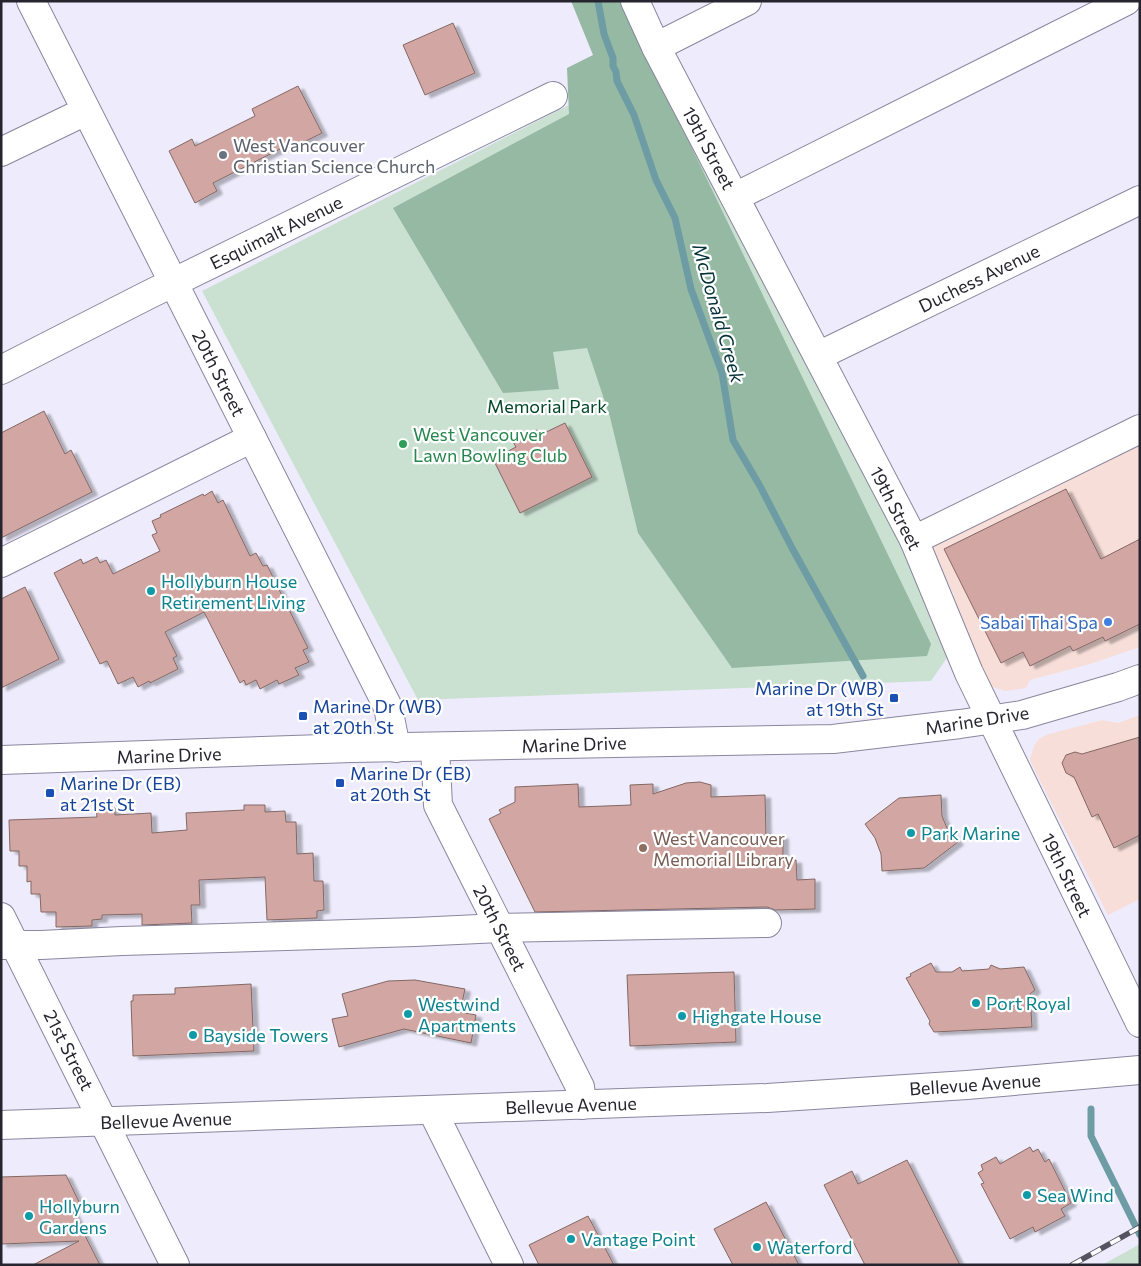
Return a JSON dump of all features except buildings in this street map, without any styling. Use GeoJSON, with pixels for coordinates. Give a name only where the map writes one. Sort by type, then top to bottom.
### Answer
{"type":"FeatureCollection","features":[{"type":"Feature","properties":{"kind":"street","name":"20th Street"},"geometry":{"type":"LineString","coordinates":[[31,1],[388,707],[396,748]]}},
{"type":"Feature","properties":{"kind":"street","name":"19th Street"},"geometry":{"type":"LineString","coordinates":[[634,1],[914,540],[969,674],[1140,1023]]}},
{"type":"Feature","properties":{"kind":"street"},"geometry":{"type":"LineString","coordinates":[[656,46],[747,1]]}},
{"type":"Feature","properties":{"kind":"street"},"geometry":{"type":"LineString","coordinates":[[735,197],[1126,1]]}},
{"type":"Feature","properties":{"kind":"street","name":"Esquimalt Avenue"},"geometry":{"type":"LineString","coordinates":[[1,370],[553,96]]}},
{"type":"Feature","properties":{"kind":"street"},"geometry":{"type":"LineString","coordinates":[[1,152],[86,111]]}},
{"type":"Feature","properties":{"kind":"street","name":"Duchess Avenue"},"geometry":{"type":"LineString","coordinates":[[818,356],[1140,200]]}},
{"type":"Feature","properties":{"kind":"street"},"geometry":{"type":"LineString","coordinates":[[914,540],[1140,429]]}},
{"type":"Feature","properties":{"kind":"street"},"geometry":{"type":"LineString","coordinates":[[1,564],[252,438]]}},
{"type":"Feature","properties":{"kind":"street","name":"Marine Drive"},"geometry":{"type":"LineString","coordinates":[[1,760],[691,740],[833,739],[991,720],[1035,711],[1140,679]]}},
{"type":"Feature","properties":{"kind":"street","name":"20th Street"},"geometry":{"type":"LineString","coordinates":[[435,748],[438,805],[580,1087],[582,1105]]}},
{"type":"Feature","properties":{"kind":"street","name":"21st Street"},"geometry":{"type":"LineString","coordinates":[[1,917],[8,945],[104,1122],[175,1265]]}},
{"type":"Feature","properties":{"kind":"street"},"geometry":{"type":"LineString","coordinates":[[8,945],[500,928],[766,923]]}},
{"type":"Feature","properties":{"kind":"street","name":"Bellevue Avenue"},"geometry":{"type":"LineString","coordinates":[[1,1125],[841,1094],[1140,1070]]}},
{"type":"Feature","properties":{"kind":"street"},"geometry":{"type":"LineString","coordinates":[[432,1110],[509,1265]]}},
{"type":"Feature","properties":{"kind":"shaded area"},"geometry":{"type":"Polygon","coordinates":[[[1140,442],[1140,647],[1090,664],[1030,680],[1026,688],[1005,691],[992,687],[952,608],[954,595],[933,554],[932,549],[934,545],[1140,442]]]}},
{"type":"Feature","properties":{"kind":"shaded area"},"geometry":{"type":"Polygon","coordinates":[[[1140,715],[1140,899],[1108,915],[1030,758],[1035,744],[1046,735],[1102,720],[1118,723],[1140,715]]]}},
{"type":"Feature","properties":{"kind":"green space"},"geometry":{"type":"Polygon","coordinates":[[[571,1],[621,1],[931,644],[927,656],[732,668],[638,533],[610,417],[587,348],[553,352],[559,389],[503,393],[393,208],[569,114],[567,68],[593,55],[571,1]]]}},
{"type":"Feature","properties":{"kind":"green space","name":"Memorial Park"},"geometry":{"type":"Polygon","coordinates":[[[652,63],[955,646],[931,681],[418,700],[202,291],[652,63]]]}},
{"type":"Feature","properties":{"kind":"green space"},"geometry":{"type":"Polygon","coordinates":[[[1140,1244],[1140,1265],[1102,1265],[1140,1244]]]}},
{"type":"Feature","properties":{"kind":"waterway","name":"McDonald Creek"},"geometry":{"type":"LineString","coordinates":[[598,1],[604,34],[613,58],[617,81],[634,115],[656,180],[675,218],[691,289],[722,373],[733,440],[863,676]]}},
{"type":"Feature","properties":{"kind":"waterway","name":"McDonald Creek"},"geometry":{"type":"LineString","coordinates":[[1091,1109],[1091,1136],[1140,1235]]}},
{"type":"Feature","properties":{"kind":"railway"},"geometry":{"type":"LineString","coordinates":[[1072,1265],[1140,1227]]}},
{"type":"Feature","properties":{"kind":"place","name":"West Vancouver Christian Science Church"},"geometry":{"type":"Point","coordinates":[223,155]}},
{"type":"Feature","properties":{"kind":"place","name":"West Vancouver Lawn Bowling Club"},"geometry":{"type":"Point","coordinates":[403,444]}},
{"type":"Feature","properties":{"kind":"place","name":"Hollyburn House Retirement Living"},"geometry":{"type":"Point","coordinates":[151,591]}},
{"type":"Feature","properties":{"kind":"place","name":"Sabai Thai Spa"},"geometry":{"type":"Point","coordinates":[1108,622]}},
{"type":"Feature","properties":{"kind":"place","name":"Marine Dr (WB) at 19th St"},"geometry":{"type":"Point","coordinates":[894,698]}},
{"type":"Feature","properties":{"kind":"place","name":"Marine Dr (WB) at 20th St"},"geometry":{"type":"Point","coordinates":[303,716]}},
{"type":"Feature","properties":{"kind":"place","name":"Marine Dr (EB) at 20th St"},"geometry":{"type":"Point","coordinates":[340,783]}},
{"type":"Feature","properties":{"kind":"place","name":"Marine Dr (EB) at 21st St"},"geometry":{"type":"Point","coordinates":[50,793]}},
{"type":"Feature","properties":{"kind":"place","name":"Park Marine"},"geometry":{"type":"Point","coordinates":[911,833]}},
{"type":"Feature","properties":{"kind":"place","name":"West Vancouver Memorial Library"},"geometry":{"type":"Point","coordinates":[643,848]}},
{"type":"Feature","properties":{"kind":"place","name":"Port Royal"},"geometry":{"type":"Point","coordinates":[976,1003]}},
{"type":"Feature","properties":{"kind":"place","name":"Westwind Apartments"},"geometry":{"type":"Point","coordinates":[408,1014]}},
{"type":"Feature","properties":{"kind":"place","name":"Highgate House"},"geometry":{"type":"Point","coordinates":[682,1016]}},
{"type":"Feature","properties":{"kind":"place","name":"Bayside Towers"},"geometry":{"type":"Point","coordinates":[193,1035]}},
{"type":"Feature","properties":{"kind":"place","name":"Sea Wind"},"geometry":{"type":"Point","coordinates":[1027,1195]}},
{"type":"Feature","properties":{"kind":"place","name":"Hollyburn Gardens"},"geometry":{"type":"Point","coordinates":[29,1216]}},
{"type":"Feature","properties":{"kind":"place","name":"Vantage Point"},"geometry":{"type":"Point","coordinates":[571,1239]}},
{"type":"Feature","properties":{"kind":"place","name":"Waterford"},"geometry":{"type":"Point","coordinates":[757,1247]}}]}
